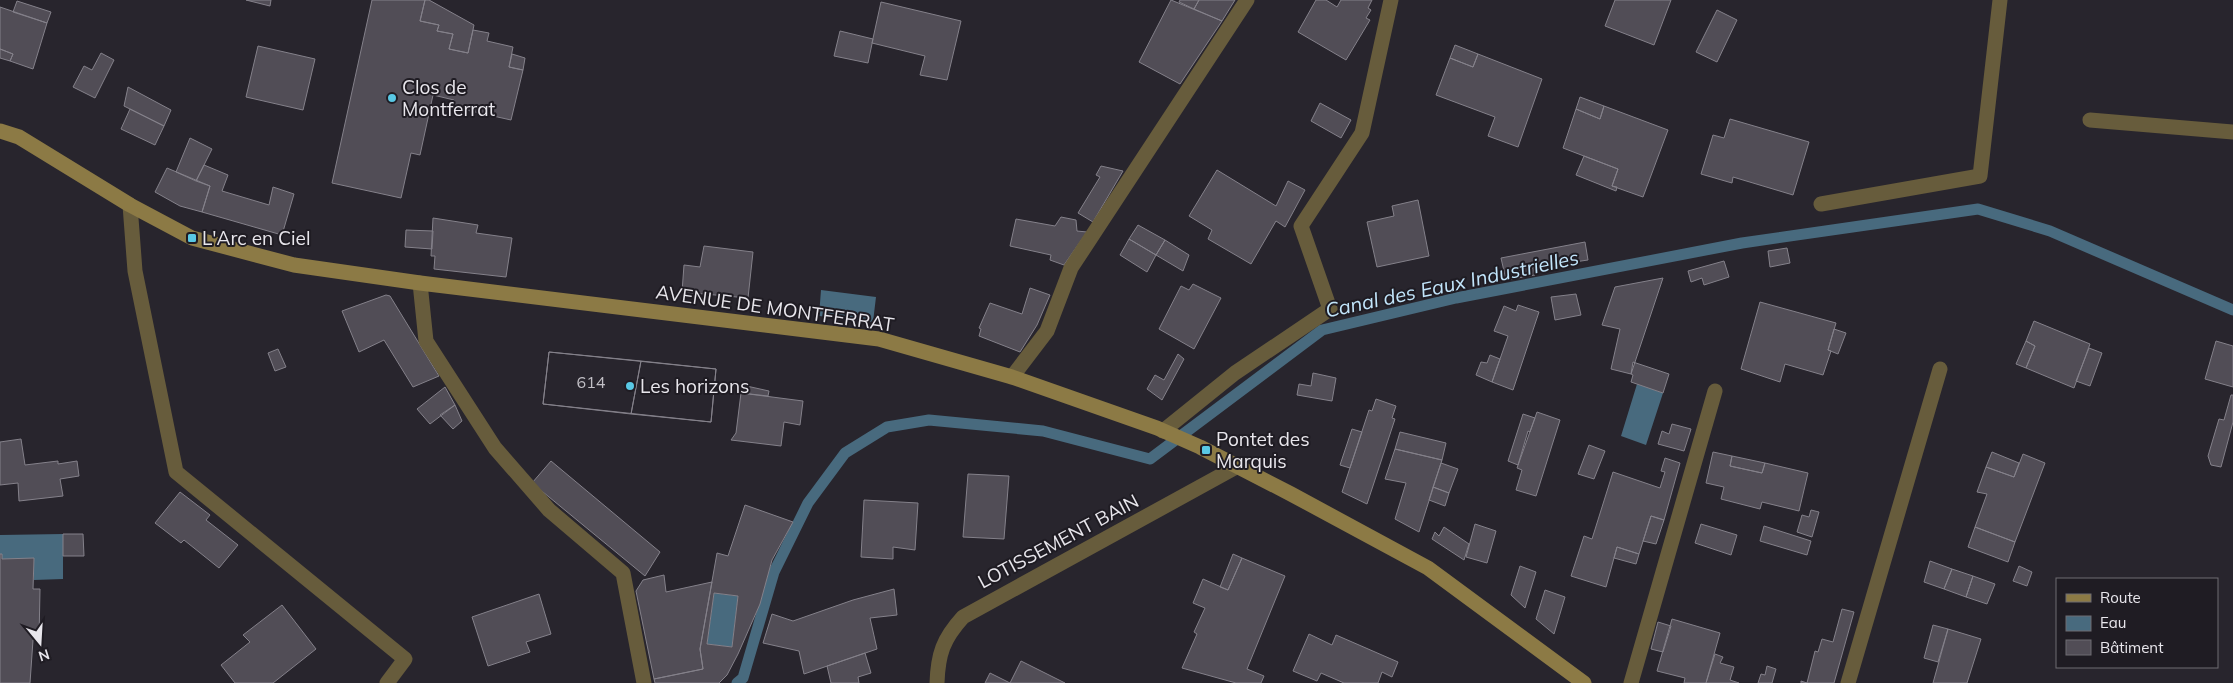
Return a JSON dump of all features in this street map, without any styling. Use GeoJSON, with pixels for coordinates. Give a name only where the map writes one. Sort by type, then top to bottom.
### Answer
{"type":"FeatureCollection","features":[{"type":"Feature","properties":{"kind":"street"},"geometry":{"type":"LineString","coordinates":[[1012,376],[1047,331],[1071,268],[1247,0]]}},
{"type":"Feature","properties":{"kind":"street"},"geometry":{"type":"LineString","coordinates":[[1164,432],[1236,373],[1330,309],[1302,226],[1362,133],[1391,0]]}},
{"type":"Feature","properties":{"kind":"street"},"geometry":{"type":"LineString","coordinates":[[1821,204],[1980,176],[2000,0]]}},
{"type":"Feature","properties":{"kind":"street"},"geometry":{"type":"LineString","coordinates":[[2090,120],[2233,132]]}},
{"type":"Feature","properties":{"kind":"street","name":"AVENUE DE MONTFERRAT"},"geometry":{"type":"LineString","coordinates":[[0,131],[19,137],[130,205],[192,238],[294,265],[420,283],[880,338],[1012,376],[1164,432],[1238,466],[1428,568],[1584,683]]}},
{"type":"Feature","properties":{"kind":"street"},"geometry":{"type":"LineString","coordinates":[[130,205],[135,271],[176,472],[405,659],[387,683]]}},
{"type":"Feature","properties":{"kind":"street"},"geometry":{"type":"LineString","coordinates":[[420,283],[426,341],[496,448],[549,510],[623,573],[644,683]]}},
{"type":"Feature","properties":{"kind":"street"},"geometry":{"type":"LineString","coordinates":[[1848,683],[1940,369]]}},
{"type":"Feature","properties":{"kind":"street"},"geometry":{"type":"LineString","coordinates":[[1631,683],[1715,391]]}},
{"type":"Feature","properties":{"kind":"street","name":"LOTISSEMENT BAIN"},"geometry":{"type":"LineString","coordinates":[[937,683],[938,661],[948,634],[963,617],[983,604],[1238,466]]}},
{"type":"Feature","properties":{"kind":"water"},"geometry":{"type":"Polygon","coordinates":[[[821,290],[876,297],[873,322],[819,316],[821,290]]]}},
{"type":"Feature","properties":{"kind":"water"},"geometry":{"type":"Polygon","coordinates":[[[1637,384],[1663,393],[1646,445],[1621,436],[1637,384]]]}},
{"type":"Feature","properties":{"kind":"water"},"geometry":{"type":"Polygon","coordinates":[[[63,534],[63,579],[34,580],[34,559],[2,559],[2,554],[0,554],[0,535],[63,534]]]}},
{"type":"Feature","properties":{"kind":"water"},"geometry":{"type":"Polygon","coordinates":[[[714,593],[738,596],[732,647],[707,644],[714,593]]]}},
{"type":"Feature","properties":{"kind":"building"},"geometry":{"type":"Polygon","coordinates":[[[246,0],[271,0],[270,6],[246,0]]]}},
{"type":"Feature","properties":{"kind":"building","name":"Clos de Montferrat"},"geometry":{"type":"Polygon","coordinates":[[[372,0],[425,0],[420,21],[439,25],[437,31],[453,34],[449,49],[468,53],[473,30],[489,33],[487,41],[513,47],[509,67],[523,70],[511,120],[453,107],[454,100],[433,95],[420,155],[411,153],[401,198],[332,183],[372,0]]]}},
{"type":"Feature","properties":{"kind":"building"},"geometry":{"type":"Polygon","coordinates":[[[425,0],[429,0],[474,25],[468,53],[449,49],[453,34],[437,31],[439,25],[420,21],[425,0]]]}},
{"type":"Feature","properties":{"kind":"building"},"geometry":{"type":"Polygon","coordinates":[[[1171,0],[1222,21],[1180,84],[1139,62],[1171,0]]]}},
{"type":"Feature","properties":{"kind":"building"},"geometry":{"type":"Polygon","coordinates":[[[1180,0],[1199,0],[1194,9],[1179,2],[1180,0]]]}},
{"type":"Feature","properties":{"kind":"building"},"geometry":{"type":"Polygon","coordinates":[[[1199,0],[1235,0],[1222,21],[1194,9],[1199,0]]]}},
{"type":"Feature","properties":{"kind":"building"},"geometry":{"type":"Polygon","coordinates":[[[1316,0],[1326,0],[1337,7],[1341,0],[1372,0],[1368,8],[1371,10],[1366,18],[1370,20],[1346,60],[1298,32],[1316,0]]]}},
{"type":"Feature","properties":{"kind":"building"},"geometry":{"type":"Polygon","coordinates":[[[1615,0],[1671,0],[1654,45],[1605,26],[1615,0]]]}},
{"type":"Feature","properties":{"kind":"building"},"geometry":{"type":"Polygon","coordinates":[[[17,1],[51,12],[47,23],[13,12],[17,1]]]}},
{"type":"Feature","properties":{"kind":"building"},"geometry":{"type":"Polygon","coordinates":[[[881,2],[961,21],[947,80],[920,75],[925,56],[872,43],[881,2]]]}},
{"type":"Feature","properties":{"kind":"building"},"geometry":{"type":"Polygon","coordinates":[[[0,7],[47,23],[33,69],[10,61],[13,54],[0,49],[0,7]]]}},
{"type":"Feature","properties":{"kind":"building"},"geometry":{"type":"Polygon","coordinates":[[[1717,10],[1737,20],[1717,62],[1696,52],[1717,10]]]}},
{"type":"Feature","properties":{"kind":"building"},"geometry":{"type":"Polygon","coordinates":[[[840,31],[873,39],[868,63],[834,56],[840,31]]]}},
{"type":"Feature","properties":{"kind":"building"},"geometry":{"type":"Polygon","coordinates":[[[1455,45],[1478,54],[1473,67],[1450,58],[1455,45]]]}},
{"type":"Feature","properties":{"kind":"building"},"geometry":{"type":"Polygon","coordinates":[[[258,46],[315,59],[303,110],[246,97],[258,46]]]}},
{"type":"Feature","properties":{"kind":"building"},"geometry":{"type":"Polygon","coordinates":[[[0,49],[13,54],[10,61],[0,58],[0,49]]]}},
{"type":"Feature","properties":{"kind":"building"},"geometry":{"type":"Polygon","coordinates":[[[101,53],[114,60],[95,98],[73,87],[84,66],[92,70],[101,53]]]}},
{"type":"Feature","properties":{"kind":"building"},"geometry":{"type":"Polygon","coordinates":[[[512,54],[525,58],[523,70],[509,67],[512,54]]]}},
{"type":"Feature","properties":{"kind":"building"},"geometry":{"type":"Polygon","coordinates":[[[1478,54],[1542,79],[1518,147],[1488,136],[1495,117],[1436,95],[1450,58],[1473,67],[1478,54]]]}},
{"type":"Feature","properties":{"kind":"building"},"geometry":{"type":"Polygon","coordinates":[[[128,87],[171,110],[164,126],[124,106],[128,87]]]}},
{"type":"Feature","properties":{"kind":"building"},"geometry":{"type":"Polygon","coordinates":[[[1580,97],[1604,106],[1600,119],[1576,109],[1580,97]]]}},
{"type":"Feature","properties":{"kind":"building"},"geometry":{"type":"Polygon","coordinates":[[[1320,103],[1351,120],[1341,138],[1311,121],[1320,103]]]}},
{"type":"Feature","properties":{"kind":"building"},"geometry":{"type":"Polygon","coordinates":[[[1604,106],[1668,130],[1643,197],[1612,186],[1618,169],[1563,148],[1576,109],[1600,119],[1604,106]]]}},
{"type":"Feature","properties":{"kind":"building"},"geometry":{"type":"Polygon","coordinates":[[[130,109],[164,126],[155,145],[121,129],[130,109]]]}},
{"type":"Feature","properties":{"kind":"building"},"geometry":{"type":"Polygon","coordinates":[[[1730,119],[1809,142],[1793,195],[1733,177],[1732,183],[1701,174],[1713,135],[1724,138],[1730,119]]]}},
{"type":"Feature","properties":{"kind":"building"},"geometry":{"type":"Polygon","coordinates":[[[190,138],[212,149],[196,181],[176,172],[190,138]]]}},
{"type":"Feature","properties":{"kind":"building"},"geometry":{"type":"Polygon","coordinates":[[[1584,156],[1618,169],[1612,186],[1617,187],[1616,191],[1576,175],[1584,156]]]}},
{"type":"Feature","properties":{"kind":"building"},"geometry":{"type":"Polygon","coordinates":[[[204,165],[228,175],[222,191],[269,205],[273,187],[294,194],[282,235],[202,212],[210,186],[196,181],[204,165]]]}},
{"type":"Feature","properties":{"kind":"building"},"geometry":{"type":"Polygon","coordinates":[[[1101,166],[1123,171],[1093,222],[1078,213],[1100,177],[1096,175],[1101,166]]]}},
{"type":"Feature","properties":{"kind":"building"},"geometry":{"type":"Polygon","coordinates":[[[167,168],[210,186],[202,212],[180,206],[155,192],[167,168]]]}},
{"type":"Feature","properties":{"kind":"building"},"geometry":{"type":"Polygon","coordinates":[[[1217,170],[1276,206],[1288,181],[1305,190],[1285,227],[1276,221],[1251,264],[1208,239],[1212,230],[1189,216],[1217,170]]]}},
{"type":"Feature","properties":{"kind":"building"},"geometry":{"type":"Polygon","coordinates":[[[1418,200],[1429,256],[1377,267],[1367,222],[1394,216],[1392,206],[1418,200]]]}},
{"type":"Feature","properties":{"kind":"building"},"geometry":{"type":"Polygon","coordinates":[[[1061,217],[1076,220],[1077,231],[1087,232],[1064,265],[1050,260],[1051,255],[1010,246],[1016,219],[1055,226],[1061,217]]]}},
{"type":"Feature","properties":{"kind":"building"},"geometry":{"type":"Polygon","coordinates":[[[433,218],[478,225],[476,233],[512,238],[506,277],[434,269],[435,256],[431,256],[433,218]]]}},
{"type":"Feature","properties":{"kind":"building"},"geometry":{"type":"Polygon","coordinates":[[[1138,225],[1165,240],[1156,255],[1129,239],[1138,225]]]}},
{"type":"Feature","properties":{"kind":"building"},"geometry":{"type":"Polygon","coordinates":[[[406,230],[433,231],[432,249],[405,247],[406,230]]]}},
{"type":"Feature","properties":{"kind":"building"},"geometry":{"type":"Polygon","coordinates":[[[1129,239],[1156,255],[1147,272],[1120,255],[1129,239]]]}},
{"type":"Feature","properties":{"kind":"building"},"geometry":{"type":"Polygon","coordinates":[[[1165,240],[1189,255],[1183,271],[1156,255],[1165,240]]]}},
{"type":"Feature","properties":{"kind":"building"},"geometry":{"type":"Polygon","coordinates":[[[1585,242],[1588,260],[1533,268],[1535,275],[1506,280],[1501,258],[1585,242]]]}},
{"type":"Feature","properties":{"kind":"building"},"geometry":{"type":"Polygon","coordinates":[[[704,246],[753,252],[748,298],[682,292],[684,265],[700,267],[704,246]]]}},
{"type":"Feature","properties":{"kind":"building"},"geometry":{"type":"Polygon","coordinates":[[[1787,248],[1790,263],[1770,267],[1768,251],[1787,248]]]}},
{"type":"Feature","properties":{"kind":"building"},"geometry":{"type":"Polygon","coordinates":[[[1724,261],[1729,277],[1704,285],[1702,278],[1691,282],[1688,271],[1724,261]]]}},
{"type":"Feature","properties":{"kind":"building"},"geometry":{"type":"Polygon","coordinates":[[[1663,278],[1631,374],[1611,369],[1620,329],[1602,325],[1615,287],[1663,278]]]}},
{"type":"Feature","properties":{"kind":"building"},"geometry":{"type":"Polygon","coordinates":[[[1193,284],[1221,298],[1194,349],[1159,329],[1181,286],[1189,290],[1193,284]]]}},
{"type":"Feature","properties":{"kind":"building"},"geometry":{"type":"Polygon","coordinates":[[[1030,288],[1050,295],[1037,325],[1020,352],[979,336],[981,329],[979,328],[990,303],[1022,314],[1030,288]]]}},
{"type":"Feature","properties":{"kind":"building"},"geometry":{"type":"Polygon","coordinates":[[[1576,294],[1581,315],[1555,320],[1551,297],[1576,294]]]}},
{"type":"Feature","properties":{"kind":"building"},"geometry":{"type":"Polygon","coordinates":[[[386,295],[390,296],[439,376],[413,387],[384,340],[359,352],[342,311],[386,295]]]}},
{"type":"Feature","properties":{"kind":"building"},"geometry":{"type":"Polygon","coordinates":[[[1760,302],[1836,323],[1828,350],[1831,351],[1823,375],[1785,364],[1780,382],[1741,369],[1760,302]]]}},
{"type":"Feature","properties":{"kind":"building"},"geometry":{"type":"Polygon","coordinates":[[[1518,305],[1539,312],[1513,390],[1492,382],[1508,336],[1494,331],[1504,306],[1516,311],[1518,305]]]}},
{"type":"Feature","properties":{"kind":"building"},"geometry":{"type":"Polygon","coordinates":[[[2034,321],[2090,344],[2074,388],[2026,368],[2035,346],[2026,341],[2034,321]]]}},
{"type":"Feature","properties":{"kind":"building"},"geometry":{"type":"Polygon","coordinates":[[[1834,329],[1846,333],[1838,354],[1828,350],[1834,329]]]}},
{"type":"Feature","properties":{"kind":"building"},"geometry":{"type":"Polygon","coordinates":[[[2026,341],[2035,346],[2026,368],[2016,364],[2026,341]]]}},
{"type":"Feature","properties":{"kind":"building"},"geometry":{"type":"Polygon","coordinates":[[[2216,341],[2233,346],[2233,387],[2205,379],[2216,341]]]}},
{"type":"Feature","properties":{"kind":"building"},"geometry":{"type":"Polygon","coordinates":[[[2089,348],[2102,353],[2090,386],[2076,381],[2089,348]]]}},
{"type":"Feature","properties":{"kind":"building"},"geometry":{"type":"Polygon","coordinates":[[[278,349],[286,367],[275,371],[268,353],[278,349]]]}},
{"type":"Feature","properties":{"kind":"building","name":"Les horizons"},"geometry":{"type":"Polygon","coordinates":[[[549,352],[716,369],[711,422],[543,404],[549,352]]]}},
{"type":"Feature","properties":{"kind":"building"},"geometry":{"type":"Polygon","coordinates":[[[549,352],[641,361],[631,414],[543,404],[549,352]]]}},
{"type":"Feature","properties":{"kind":"building"},"geometry":{"type":"Polygon","coordinates":[[[1178,354],[1184,359],[1162,400],[1147,389],[1155,375],[1164,380],[1178,354]]]}},
{"type":"Feature","properties":{"kind":"building"},"geometry":{"type":"Polygon","coordinates":[[[1490,355],[1500,359],[1492,382],[1476,375],[1481,362],[1487,363],[1490,355]]]}},
{"type":"Feature","properties":{"kind":"building"},"geometry":{"type":"Polygon","coordinates":[[[641,361],[716,369],[711,422],[631,414],[641,361]]]}},
{"type":"Feature","properties":{"kind":"building"},"geometry":{"type":"Polygon","coordinates":[[[1633,362],[1669,374],[1663,393],[1631,382],[1633,362]]]}},
{"type":"Feature","properties":{"kind":"building"},"geometry":{"type":"Polygon","coordinates":[[[1313,373],[1336,378],[1332,401],[1297,395],[1299,384],[1311,386],[1313,373]]]}},
{"type":"Feature","properties":{"kind":"building"},"geometry":{"type":"Polygon","coordinates":[[[742,385],[769,391],[768,396],[741,393],[742,385]]]}},
{"type":"Feature","properties":{"kind":"building"},"geometry":{"type":"Polygon","coordinates":[[[445,387],[455,405],[430,424],[417,409],[445,387]]]}},
{"type":"Feature","properties":{"kind":"building"},"geometry":{"type":"Polygon","coordinates":[[[741,393],[803,401],[800,425],[784,422],[781,446],[731,440],[736,433],[741,393]]]}},
{"type":"Feature","properties":{"kind":"building"},"geometry":{"type":"Polygon","coordinates":[[[2231,395],[2233,395],[2233,422],[2221,467],[2211,465],[2208,456],[2219,419],[2224,420],[2231,395]]]}},
{"type":"Feature","properties":{"kind":"building"},"geometry":{"type":"Polygon","coordinates":[[[1376,399],[1396,406],[1392,418],[1395,419],[1367,504],[1342,492],[1369,410],[1372,411],[1376,399]]]}},
{"type":"Feature","properties":{"kind":"building"},"geometry":{"type":"Polygon","coordinates":[[[455,405],[462,421],[453,429],[440,415],[455,405]]]}},
{"type":"Feature","properties":{"kind":"building"},"geometry":{"type":"Polygon","coordinates":[[[1537,412],[1560,420],[1536,496],[1516,490],[1522,470],[1517,468],[1537,412]]]}},
{"type":"Feature","properties":{"kind":"building"},"geometry":{"type":"Polygon","coordinates":[[[1523,414],[1535,418],[1530,432],[1528,431],[1518,465],[1508,461],[1523,414]]]}},
{"type":"Feature","properties":{"kind":"building"},"geometry":{"type":"Polygon","coordinates":[[[1672,424],[1691,429],[1684,451],[1658,444],[1662,431],[1669,434],[1672,424]]]}},
{"type":"Feature","properties":{"kind":"building"},"geometry":{"type":"Polygon","coordinates":[[[1352,429],[1362,432],[1350,468],[1340,465],[1352,429]]]}},
{"type":"Feature","properties":{"kind":"building"},"geometry":{"type":"Polygon","coordinates":[[[1400,432],[1446,443],[1442,460],[1395,449],[1400,432]]]}},
{"type":"Feature","properties":{"kind":"building"},"geometry":{"type":"Polygon","coordinates":[[[21,439],[25,465],[58,461],[58,464],[77,461],[79,476],[60,479],[63,496],[19,501],[18,483],[0,485],[0,442],[21,439]]]}},
{"type":"Feature","properties":{"kind":"building"},"geometry":{"type":"Polygon","coordinates":[[[1589,445],[1605,451],[1594,479],[1578,474],[1589,445]]]}},
{"type":"Feature","properties":{"kind":"building"},"geometry":{"type":"Polygon","coordinates":[[[1395,449],[1442,460],[1419,532],[1395,519],[1406,483],[1385,479],[1395,449]]]}},
{"type":"Feature","properties":{"kind":"building"},"geometry":{"type":"Polygon","coordinates":[[[1713,452],[1732,456],[1730,466],[1762,473],[1765,463],[1808,473],[1799,511],[1762,502],[1760,509],[1721,499],[1724,487],[1706,483],[1713,452]]]}},
{"type":"Feature","properties":{"kind":"building"},"geometry":{"type":"Polygon","coordinates":[[[1992,452],[2019,463],[2014,477],[1986,467],[1992,452]]]}},
{"type":"Feature","properties":{"kind":"building"},"geometry":{"type":"Polygon","coordinates":[[[2023,454],[2045,463],[2015,542],[1975,527],[1987,494],[1977,492],[1986,467],[2014,477],[2023,454]]]}},
{"type":"Feature","properties":{"kind":"building"},"geometry":{"type":"Polygon","coordinates":[[[1732,456],[1765,463],[1762,473],[1730,466],[1732,456]]]}},
{"type":"Feature","properties":{"kind":"building"},"geometry":{"type":"Polygon","coordinates":[[[1665,458],[1680,463],[1664,520],[1651,516],[1639,554],[1617,547],[1606,587],[1571,576],[1584,536],[1592,539],[1613,472],[1660,488],[1665,472],[1661,471],[1665,458]]]}},
{"type":"Feature","properties":{"kind":"building"},"geometry":{"type":"Polygon","coordinates":[[[551,461],[660,552],[645,576],[532,483],[551,461]]]}},
{"type":"Feature","properties":{"kind":"building"},"geometry":{"type":"Polygon","coordinates":[[[1441,463],[1458,469],[1449,493],[1433,487],[1441,463]]]}},
{"type":"Feature","properties":{"kind":"building"},"geometry":{"type":"Polygon","coordinates":[[[968,474],[1009,476],[1004,539],[963,537],[968,474]]]}},
{"type":"Feature","properties":{"kind":"building"},"geometry":{"type":"Polygon","coordinates":[[[1433,487],[1449,493],[1445,506],[1429,500],[1433,487]]]}},
{"type":"Feature","properties":{"kind":"building"},"geometry":{"type":"Polygon","coordinates":[[[180,492],[210,515],[206,520],[238,545],[219,568],[184,540],[181,543],[155,523],[180,492]]]}},
{"type":"Feature","properties":{"kind":"building"},"geometry":{"type":"Polygon","coordinates":[[[864,500],[918,503],[915,550],[893,547],[893,559],[861,557],[864,500]]]}},
{"type":"Feature","properties":{"kind":"building"},"geometry":{"type":"Polygon","coordinates":[[[745,505],[793,522],[772,560],[760,604],[727,675],[719,683],[655,683],[654,679],[703,669],[700,649],[717,553],[728,556],[745,505]],[[714,593],[707,644],[732,647],[738,596],[714,593]]]}},
{"type":"Feature","properties":{"kind":"building"},"geometry":{"type":"Polygon","coordinates":[[[1811,510],[1819,512],[1812,537],[1797,532],[1802,515],[1809,517],[1811,510]]]}},
{"type":"Feature","properties":{"kind":"building"},"geometry":{"type":"Polygon","coordinates":[[[1651,516],[1664,520],[1656,544],[1643,541],[1651,516]]]}},
{"type":"Feature","properties":{"kind":"building"},"geometry":{"type":"Polygon","coordinates":[[[1475,524],[1496,531],[1487,563],[1466,557],[1475,524]]]}},
{"type":"Feature","properties":{"kind":"building"},"geometry":{"type":"Polygon","coordinates":[[[1701,524],[1737,535],[1731,555],[1695,543],[1701,524]]]}},
{"type":"Feature","properties":{"kind":"building"},"geometry":{"type":"Polygon","coordinates":[[[1764,526],[1811,541],[1807,555],[1760,541],[1764,526]]]}},
{"type":"Feature","properties":{"kind":"building"},"geometry":{"type":"Polygon","coordinates":[[[1444,527],[1469,544],[1464,560],[1432,539],[1435,532],[1439,536],[1444,527]]]}},
{"type":"Feature","properties":{"kind":"building"},"geometry":{"type":"Polygon","coordinates":[[[1975,527],[2015,542],[2008,562],[1968,547],[1975,527]]]}},
{"type":"Feature","properties":{"kind":"building"},"geometry":{"type":"Polygon","coordinates":[[[63,534],[83,534],[84,556],[63,556],[63,534]]]}},
{"type":"Feature","properties":{"kind":"building"},"geometry":{"type":"Polygon","coordinates":[[[1617,547],[1639,554],[1636,564],[1614,558],[1617,547]]]}},
{"type":"Feature","properties":{"kind":"building"},"geometry":{"type":"Polygon","coordinates":[[[0,554],[2,554],[2,559],[34,558],[33,589],[40,589],[39,640],[33,640],[30,683],[0,683],[0,554]]]}},
{"type":"Feature","properties":{"kind":"building"},"geometry":{"type":"Polygon","coordinates":[[[1233,554],[1242,558],[1228,590],[1220,587],[1233,554]]]}},
{"type":"Feature","properties":{"kind":"building"},"geometry":{"type":"Polygon","coordinates":[[[1242,558],[1285,576],[1247,669],[1264,676],[1261,683],[1236,683],[1182,668],[1197,634],[1194,632],[1205,608],[1193,603],[1203,579],[1228,590],[1242,558]]]}},
{"type":"Feature","properties":{"kind":"building"},"geometry":{"type":"Polygon","coordinates":[[[1930,561],[1952,569],[1944,589],[1924,582],[1930,561]]]}},
{"type":"Feature","properties":{"kind":"building"},"geometry":{"type":"Polygon","coordinates":[[[1520,566],[1536,572],[1525,608],[1511,595],[1520,566]]]}},
{"type":"Feature","properties":{"kind":"building"},"geometry":{"type":"Polygon","coordinates":[[[2019,566],[2032,572],[2027,586],[2013,581],[2019,566]]]}},
{"type":"Feature","properties":{"kind":"building"},"geometry":{"type":"Polygon","coordinates":[[[1952,569],[1973,576],[1966,597],[1944,589],[1952,569]]]}},
{"type":"Feature","properties":{"kind":"building"},"geometry":{"type":"Polygon","coordinates":[[[664,575],[666,592],[712,582],[700,649],[703,669],[654,679],[636,591],[643,580],[664,575]]]}},
{"type":"Feature","properties":{"kind":"building"},"geometry":{"type":"Polygon","coordinates":[[[1973,576],[1995,584],[1987,604],[1966,597],[1973,576]]]}},
{"type":"Feature","properties":{"kind":"building"},"geometry":{"type":"Polygon","coordinates":[[[894,589],[897,615],[870,618],[877,649],[804,674],[799,651],[763,643],[772,614],[793,621],[853,600],[894,589]]]}},
{"type":"Feature","properties":{"kind":"building"},"geometry":{"type":"Polygon","coordinates":[[[1545,590],[1565,597],[1554,634],[1536,619],[1545,590]]]}},
{"type":"Feature","properties":{"kind":"building"},"geometry":{"type":"Polygon","coordinates":[[[539,594],[551,634],[526,642],[530,652],[488,666],[472,617],[539,594]]]}},
{"type":"Feature","properties":{"kind":"building"},"geometry":{"type":"Polygon","coordinates":[[[282,605],[316,649],[273,683],[235,683],[221,665],[250,642],[243,635],[282,605]]]}},
{"type":"Feature","properties":{"kind":"building"},"geometry":{"type":"Polygon","coordinates":[[[1842,609],[1854,612],[1834,683],[1807,683],[1815,651],[1818,652],[1822,639],[1833,642],[1842,609]]]}},
{"type":"Feature","properties":{"kind":"building"},"geometry":{"type":"Polygon","coordinates":[[[1672,619],[1720,633],[1706,683],[1684,683],[1685,678],[1657,671],[1672,619]]]}},
{"type":"Feature","properties":{"kind":"building"},"geometry":{"type":"Polygon","coordinates":[[[1658,622],[1671,626],[1663,652],[1651,649],[1658,622]]]}},
{"type":"Feature","properties":{"kind":"building"},"geometry":{"type":"Polygon","coordinates":[[[1933,625],[1948,629],[1938,662],[1924,658],[1933,625]]]}},
{"type":"Feature","properties":{"kind":"building"},"geometry":{"type":"Polygon","coordinates":[[[1948,629],[1981,639],[1967,683],[1933,683],[1948,629]]]}},
{"type":"Feature","properties":{"kind":"building"},"geometry":{"type":"Polygon","coordinates":[[[1309,634],[1332,645],[1336,635],[1398,662],[1392,677],[1382,672],[1378,683],[1344,683],[1321,673],[1317,681],[1293,671],[1309,634]]]}},
{"type":"Feature","properties":{"kind":"building"},"geometry":{"type":"Polygon","coordinates":[[[865,653],[871,673],[858,677],[859,683],[831,683],[827,666],[865,653]]]}},
{"type":"Feature","properties":{"kind":"building"},"geometry":{"type":"Polygon","coordinates":[[[1715,654],[1723,657],[1720,663],[1734,667],[1730,680],[1739,683],[1706,683],[1715,654]]]}},
{"type":"Feature","properties":{"kind":"building"},"geometry":{"type":"Polygon","coordinates":[[[1021,661],[1065,683],[1010,683],[1021,661]]]}},
{"type":"Feature","properties":{"kind":"building"},"geometry":{"type":"Polygon","coordinates":[[[1767,666],[1776,669],[1772,683],[1758,683],[1761,674],[1765,675],[1767,666]]]}},
{"type":"Feature","properties":{"kind":"building"},"geometry":{"type":"Polygon","coordinates":[[[990,673],[1010,683],[985,683],[990,673]]]}},
{"type":"Feature","properties":{"kind":"waterway","name":"Canal des Eaux Industrielles"},"geometry":{"type":"LineString","coordinates":[[737,683],[743,678],[774,572],[808,503],[845,453],[887,427],[929,420],[1043,431],[1150,459],[1322,330],[1456,298],[1742,243],[1978,209],[2050,231],[2233,310]]}},
{"type":"Feature","properties":{"kind":"place","name":"Clos de Montferrat"},"geometry":{"type":"Point","coordinates":[392,98]}},
{"type":"Feature","properties":{"kind":"place","name":"L'Arc en Ciel"},"geometry":{"type":"Point","coordinates":[192,238]}},
{"type":"Feature","properties":{"kind":"place","name":"Les horizons"},"geometry":{"type":"Point","coordinates":[630,386]}},
{"type":"Feature","properties":{"kind":"place","name":"Pontet des Marquis"},"geometry":{"type":"Point","coordinates":[1206,450]}}]}
